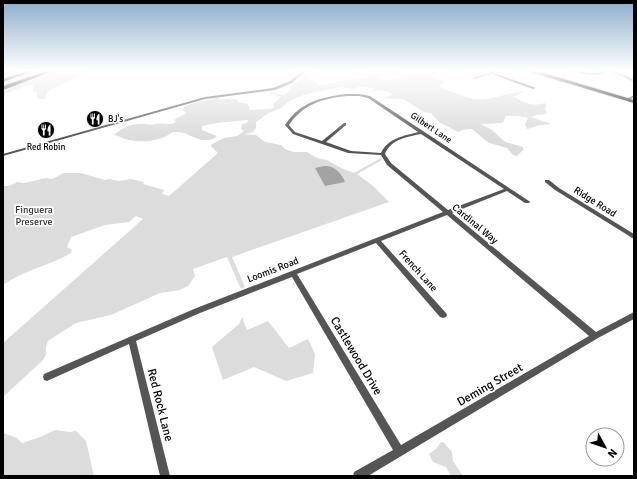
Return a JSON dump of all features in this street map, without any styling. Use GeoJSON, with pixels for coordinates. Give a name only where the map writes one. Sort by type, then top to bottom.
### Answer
{"type":"FeatureCollection","features":[{"type":"Feature","properties":{"kind":"main road"},"geometry":{"type":"LineString","coordinates":[[607,93],[633,100]]}},
{"type":"Feature","properties":{"kind":"street"},"geometry":{"type":"LineString","coordinates":[[3,155],[207,97],[246,93]]}},
{"type":"Feature","properties":{"kind":"street","name":"Gilbert Lane"},"geometry":{"type":"LineString","coordinates":[[383,154],[350,152],[294,133],[287,126],[289,121],[306,105],[317,101],[348,95],[369,97],[527,202]]}},
{"type":"Feature","properties":{"kind":"street"},"geometry":{"type":"LineString","coordinates":[[322,142],[345,124]]}},
{"type":"Feature","properties":{"kind":"street"},"geometry":{"type":"LineString","coordinates":[[383,154],[386,146],[394,141],[422,132]]}},
{"type":"Feature","properties":{"kind":"street","name":"Cardinal Way"},"geometry":{"type":"LineString","coordinates":[[383,154],[389,164],[595,336]]}},
{"type":"Feature","properties":{"kind":"street","name":"Ridge Road"},"geometry":{"type":"LineString","coordinates":[[547,181],[557,189],[634,237]]}},
{"type":"Feature","properties":{"kind":"street","name":"Loomis Road"},"geometry":{"type":"LineString","coordinates":[[47,377],[197,311],[448,214],[508,189]]}},
{"type":"Feature","properties":{"kind":"street","name":"French Lane"},"geometry":{"type":"LineString","coordinates":[[377,241],[443,315]]}},
{"type":"Feature","properties":{"kind":"street","name":"Castlewood Drive"},"geometry":{"type":"LineString","coordinates":[[293,273],[399,451]]}},
{"type":"Feature","properties":{"kind":"street","name":"Deming Street"},"geometry":{"type":"LineString","coordinates":[[358,476],[595,336],[634,315]]}},
{"type":"Feature","properties":{"kind":"street","name":"Red Rock Lane"},"geometry":{"type":"LineString","coordinates":[[132,339],[164,476]]}},
{"type":"Feature","properties":{"kind":"green space"},"geometry":{"type":"Polygon","coordinates":[[[37,93],[47,93],[45,99],[39,99],[37,93]]]}},
{"type":"Feature","properties":{"kind":"green space","name":"Finguera Preserve"},"geometry":{"type":"Polygon","coordinates":[[[269,93],[284,95],[286,93],[309,93],[291,100],[281,108],[269,113],[256,122],[256,128],[253,132],[244,134],[256,135],[265,142],[281,145],[285,149],[294,152],[307,152],[317,158],[327,160],[354,173],[381,158],[382,160],[357,174],[373,186],[389,202],[232,257],[245,287],[241,289],[227,257],[193,269],[195,276],[188,286],[180,290],[160,293],[111,315],[76,323],[48,341],[46,355],[43,360],[3,397],[3,343],[143,219],[136,216],[129,222],[105,225],[71,237],[67,247],[72,250],[71,253],[19,276],[3,285],[3,186],[46,178],[52,179],[64,173],[81,173],[105,180],[109,179],[119,181],[131,179],[144,182],[143,184],[164,190],[162,194],[169,196],[218,153],[211,146],[212,144],[224,138],[237,136],[244,131],[241,129],[242,124],[247,123],[248,120],[202,126],[202,130],[217,136],[210,140],[198,139],[185,133],[178,132],[173,132],[158,139],[147,141],[129,140],[114,135],[123,128],[132,125],[153,125],[176,122],[174,120],[186,113],[183,111],[184,106],[218,97],[221,99],[236,99],[238,102],[248,104],[250,110],[274,108],[273,104],[281,97],[269,93]]]}},
{"type":"Feature","properties":{"kind":"green space"},"geometry":{"type":"Polygon","coordinates":[[[390,93],[455,93],[473,99],[478,99],[520,93],[514,97],[525,103],[545,103],[547,106],[545,108],[547,114],[531,117],[551,124],[540,125],[527,129],[525,125],[528,118],[505,116],[502,123],[481,124],[492,130],[505,142],[523,147],[523,150],[517,156],[513,155],[507,148],[489,143],[472,129],[458,132],[439,122],[431,113],[424,112],[403,99],[382,98],[393,95],[390,93]]]}},
{"type":"Feature","properties":{"kind":"green space"},"geometry":{"type":"Polygon","coordinates":[[[242,317],[247,330],[268,321],[289,348],[308,339],[315,354],[313,373],[286,381],[254,367],[223,380],[212,347],[239,324],[242,317]]]}},
{"type":"Feature","properties":{"kind":"green space"},"geometry":{"type":"Polygon","coordinates":[[[55,430],[70,432],[76,431],[86,441],[94,476],[3,476],[3,433],[17,438],[22,443],[55,430]]]}},
{"type":"Feature","properties":{"kind":"green space"},"geometry":{"type":"Polygon","coordinates":[[[441,442],[443,442],[452,452],[453,461],[463,476],[451,476],[446,467],[433,462],[429,454],[437,448],[441,442]]]}},
{"type":"Feature","properties":{"kind":"shaded area"},"geometry":{"type":"Polygon","coordinates":[[[324,166],[337,170],[345,182],[325,186],[315,168],[324,166]]]}},
{"type":"Feature","properties":{"kind":"place","name":"BJ's"},"geometry":{"type":"Point","coordinates":[95,119]}},
{"type":"Feature","properties":{"kind":"place","name":"Red Robin"},"geometry":{"type":"Point","coordinates":[46,130]}}]}
